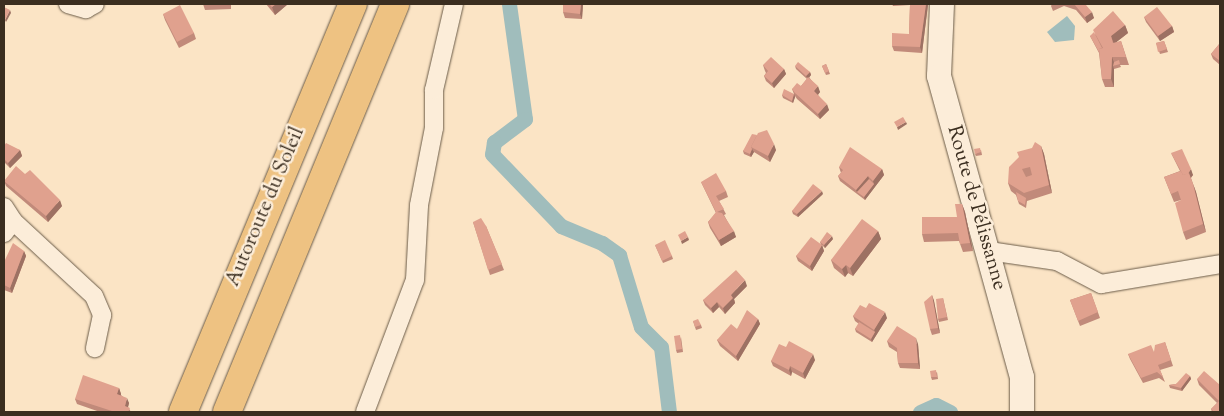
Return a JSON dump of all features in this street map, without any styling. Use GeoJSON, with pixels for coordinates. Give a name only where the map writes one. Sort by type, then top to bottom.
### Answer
{"type":"FeatureCollection","features":[{"type":"Feature","properties":{"kind":"highway","name":"Autoroute du Soleil"},"geometry":{"type":"LineString","coordinates":[[183,412],[353,4]]}},
{"type":"Feature","properties":{"kind":"highway","name":"Autoroute du Soleil"},"geometry":{"type":"LineString","coordinates":[[227,412],[396,4]]}},
{"type":"Feature","properties":{"kind":"street"},"geometry":{"type":"LineString","coordinates":[[68,4],[86,9],[94,4]]}},
{"type":"Feature","properties":{"kind":"street"},"geometry":{"type":"LineString","coordinates":[[365,412],[415,280],[419,205],[434,128],[434,90],[454,4]]}},
{"type":"Feature","properties":{"kind":"street","name":"Route de Pélissanne"},"geometry":{"type":"LineString","coordinates":[[942,4],[938,76],[989,251],[1022,377],[1022,412]]}},
{"type":"Feature","properties":{"kind":"street"},"geometry":{"type":"LineString","coordinates":[[7,220],[94,296],[102,315],[95,348]]}},
{"type":"Feature","properties":{"kind":"street"},"geometry":{"type":"LineString","coordinates":[[989,251],[1057,261],[1101,284],[1220,264]]}},
{"type":"Feature","properties":{"kind":"water"},"geometry":{"type":"Polygon","coordinates":[[[1067,16],[1075,26],[1074,40],[1055,42],[1047,32],[1067,16]]]}},
{"type":"Feature","properties":{"kind":"building"},"geometry":{"type":"Polygon","coordinates":[[[563,4],[581,4],[580,14],[563,12],[563,4]]]}},
{"type":"Feature","properties":{"kind":"building"},"geometry":{"type":"Polygon","coordinates":[[[910,4],[926,4],[920,47],[892,46],[892,33],[909,34],[910,4]]]}},
{"type":"Feature","properties":{"kind":"building"},"geometry":{"type":"Polygon","coordinates":[[[1074,4],[1085,4],[1092,12],[1085,17],[1074,4]]]}},
{"type":"Feature","properties":{"kind":"building"},"geometry":{"type":"Polygon","coordinates":[[[180,5],[194,33],[177,42],[163,14],[180,5]]]}},
{"type":"Feature","properties":{"kind":"building"},"geometry":{"type":"Polygon","coordinates":[[[4,7],[10,10],[5,20],[4,19],[4,7]]]}},
{"type":"Feature","properties":{"kind":"building"},"geometry":{"type":"Polygon","coordinates":[[[1157,7],[1172,26],[1158,36],[1144,17],[1157,7]]]}},
{"type":"Feature","properties":{"kind":"building"},"geometry":{"type":"Polygon","coordinates":[[[1113,11],[1125,25],[1111,36],[1113,43],[1121,41],[1126,57],[1112,57],[1111,79],[1102,79],[1099,49],[1103,48],[1093,30],[1113,11]]]}},
{"type":"Feature","properties":{"kind":"building"},"geometry":{"type":"Polygon","coordinates":[[[1094,32],[1102,48],[1099,49],[1099,52],[1090,36],[1094,32]]]}},
{"type":"Feature","properties":{"kind":"building"},"geometry":{"type":"Polygon","coordinates":[[[1164,41],[1167,49],[1158,52],[1156,43],[1164,41]]]}},
{"type":"Feature","properties":{"kind":"building"},"geometry":{"type":"Polygon","coordinates":[[[1220,43],[1220,61],[1211,54],[1220,43]]]}},
{"type":"Feature","properties":{"kind":"building"},"geometry":{"type":"Polygon","coordinates":[[[771,57],[784,69],[772,83],[764,76],[768,71],[763,65],[771,57]]]}},
{"type":"Feature","properties":{"kind":"building"},"geometry":{"type":"Polygon","coordinates":[[[1119,60],[1120,64],[1113,66],[1114,62],[1119,60]]]}},
{"type":"Feature","properties":{"kind":"building"},"geometry":{"type":"Polygon","coordinates":[[[798,62],[810,72],[806,76],[795,66],[798,62]]]}},
{"type":"Feature","properties":{"kind":"building"},"geometry":{"type":"Polygon","coordinates":[[[826,64],[829,71],[825,73],[822,66],[826,64]]]}},
{"type":"Feature","properties":{"kind":"building"},"geometry":{"type":"Polygon","coordinates":[[[808,77],[818,86],[814,91],[827,104],[818,114],[792,89],[797,83],[801,86],[808,77]]]}},
{"type":"Feature","properties":{"kind":"building"},"geometry":{"type":"Polygon","coordinates":[[[784,89],[794,94],[792,101],[782,95],[784,89]]]}},
{"type":"Feature","properties":{"kind":"building"},"geometry":{"type":"Polygon","coordinates":[[[903,117],[906,122],[897,127],[894,122],[903,117]]]}},
{"type":"Feature","properties":{"kind":"building"},"geometry":{"type":"Polygon","coordinates":[[[767,130],[774,144],[768,156],[751,147],[758,133],[767,130]]]}},
{"type":"Feature","properties":{"kind":"building"},"geometry":{"type":"Polygon","coordinates":[[[752,134],[757,135],[750,154],[743,151],[752,134]]]}},
{"type":"Feature","properties":{"kind":"building"},"geometry":{"type":"Polygon","coordinates":[[[1035,142],[1041,146],[1049,185],[1024,193],[1008,183],[1009,167],[1019,157],[1017,152],[1032,148],[1035,142]],[[1030,167],[1022,169],[1026,177],[1032,175],[1030,167]]]}},
{"type":"Feature","properties":{"kind":"building"},"geometry":{"type":"Polygon","coordinates":[[[6,143],[20,150],[8,163],[4,159],[4,146],[6,143]]]}},
{"type":"Feature","properties":{"kind":"building"},"geometry":{"type":"Polygon","coordinates":[[[850,147],[882,169],[873,181],[868,176],[856,190],[838,176],[843,170],[839,167],[850,147]]]}},
{"type":"Feature","properties":{"kind":"building"},"geometry":{"type":"Polygon","coordinates":[[[980,148],[981,152],[975,154],[974,149],[980,148]]]}},
{"type":"Feature","properties":{"kind":"building"},"geometry":{"type":"Polygon","coordinates":[[[1182,149],[1191,169],[1188,174],[1183,175],[1171,153],[1182,149]]]}},
{"type":"Feature","properties":{"kind":"building"},"geometry":{"type":"Polygon","coordinates":[[[16,166],[25,174],[30,170],[60,200],[46,216],[4,181],[16,166]]]}},
{"type":"Feature","properties":{"kind":"building"},"geometry":{"type":"Polygon","coordinates":[[[1181,171],[1183,175],[1189,173],[1203,224],[1183,232],[1175,203],[1181,200],[1178,191],[1171,194],[1164,177],[1181,171]]]}},
{"type":"Feature","properties":{"kind":"building"},"geometry":{"type":"Polygon","coordinates":[[[716,173],[726,191],[716,196],[724,209],[717,212],[722,213],[734,231],[719,240],[708,222],[716,212],[701,182],[716,173]]]}},
{"type":"Feature","properties":{"kind":"building"},"geometry":{"type":"Polygon","coordinates":[[[869,179],[874,184],[864,197],[857,192],[869,179]]]}},
{"type":"Feature","properties":{"kind":"building"},"geometry":{"type":"Polygon","coordinates":[[[813,184],[822,191],[797,214],[792,211],[813,184]]]}},
{"type":"Feature","properties":{"kind":"building"},"geometry":{"type":"Polygon","coordinates":[[[1016,192],[1026,198],[1025,205],[1018,201],[1016,192]]]}},
{"type":"Feature","properties":{"kind":"building"},"geometry":{"type":"Polygon","coordinates":[[[955,204],[962,204],[970,243],[960,244],[958,233],[922,234],[922,217],[957,217],[955,204]]]}},
{"type":"Feature","properties":{"kind":"building"},"geometry":{"type":"Polygon","coordinates":[[[481,218],[502,264],[488,270],[473,222],[481,218]]]}},
{"type":"Feature","properties":{"kind":"building"},"geometry":{"type":"Polygon","coordinates":[[[862,219],[878,231],[850,268],[846,265],[842,269],[831,260],[862,219]]]}},
{"type":"Feature","properties":{"kind":"building"},"geometry":{"type":"Polygon","coordinates":[[[685,231],[688,237],[681,241],[678,235],[685,231]]]}},
{"type":"Feature","properties":{"kind":"building"},"geometry":{"type":"Polygon","coordinates":[[[827,232],[832,236],[824,245],[820,242],[827,232]]]}},
{"type":"Feature","properties":{"kind":"building"},"geometry":{"type":"Polygon","coordinates":[[[811,237],[822,245],[810,266],[796,256],[811,237]]]}},
{"type":"Feature","properties":{"kind":"building"},"geometry":{"type":"Polygon","coordinates":[[[665,240],[672,256],[662,261],[655,245],[665,240]]]}},
{"type":"Feature","properties":{"kind":"building"},"geometry":{"type":"Polygon","coordinates":[[[13,243],[24,251],[10,288],[4,285],[4,262],[13,243]]]}},
{"type":"Feature","properties":{"kind":"building"},"geometry":{"type":"Polygon","coordinates":[[[736,270],[745,280],[731,295],[733,298],[723,308],[717,302],[711,308],[703,300],[736,270]]]}},
{"type":"Feature","properties":{"kind":"building"},"geometry":{"type":"Polygon","coordinates":[[[1091,293],[1098,312],[1078,321],[1070,300],[1091,293]]]}},
{"type":"Feature","properties":{"kind":"building"},"geometry":{"type":"Polygon","coordinates":[[[932,295],[938,328],[930,329],[924,302],[932,295]]]}},
{"type":"Feature","properties":{"kind":"building"},"geometry":{"type":"Polygon","coordinates":[[[943,298],[947,317],[938,319],[936,299],[943,298]]]}},
{"type":"Feature","properties":{"kind":"building"},"geometry":{"type":"Polygon","coordinates":[[[869,303],[885,312],[874,330],[853,316],[860,305],[866,308],[869,303]]]}},
{"type":"Feature","properties":{"kind":"building"},"geometry":{"type":"Polygon","coordinates":[[[747,310],[758,319],[736,356],[717,340],[731,324],[737,329],[747,310]]]}},
{"type":"Feature","properties":{"kind":"building"},"geometry":{"type":"Polygon","coordinates":[[[698,319],[701,325],[695,327],[693,321],[698,319]]]}},
{"type":"Feature","properties":{"kind":"building"},"geometry":{"type":"Polygon","coordinates":[[[859,322],[875,332],[871,339],[855,329],[859,322]]]}},
{"type":"Feature","properties":{"kind":"building"},"geometry":{"type":"Polygon","coordinates":[[[897,326],[916,338],[918,363],[898,363],[897,348],[887,341],[897,326]]]}},
{"type":"Feature","properties":{"kind":"building"},"geometry":{"type":"Polygon","coordinates":[[[680,335],[682,349],[676,350],[674,336],[680,335]]]}},
{"type":"Feature","properties":{"kind":"building"},"geometry":{"type":"Polygon","coordinates":[[[789,341],[813,354],[803,373],[790,366],[789,370],[771,361],[779,344],[786,347],[789,341]]]}},
{"type":"Feature","properties":{"kind":"building"},"geometry":{"type":"Polygon","coordinates":[[[1165,342],[1171,360],[1158,365],[1163,377],[1157,372],[1141,378],[1128,354],[1151,345],[1154,352],[1155,345],[1165,342]]]}},
{"type":"Feature","properties":{"kind":"building"},"geometry":{"type":"Polygon","coordinates":[[[936,370],[937,377],[931,377],[930,371],[936,370]]]}},
{"type":"Feature","properties":{"kind":"building"},"geometry":{"type":"Polygon","coordinates":[[[1204,371],[1220,385],[1220,412],[1214,412],[1211,409],[1219,401],[1197,379],[1204,371]]]}},
{"type":"Feature","properties":{"kind":"building"},"geometry":{"type":"Polygon","coordinates":[[[1186,373],[1190,376],[1181,388],[1169,385],[1176,384],[1186,373]]]}},
{"type":"Feature","properties":{"kind":"building"},"geometry":{"type":"Polygon","coordinates":[[[83,375],[119,388],[117,394],[127,398],[125,406],[130,408],[128,412],[115,412],[75,399],[83,375]]]}},
{"type":"Feature","properties":{"kind":"waterway"},"geometry":{"type":"LineString","coordinates":[[509,4],[525,119],[494,142],[492,154],[561,226],[602,243],[619,255],[641,327],[661,347],[669,412]]}},
{"type":"Feature","properties":{"kind":"waterway"},"geometry":{"type":"LineString","coordinates":[[920,412],[936,405],[950,412]]}}]}
